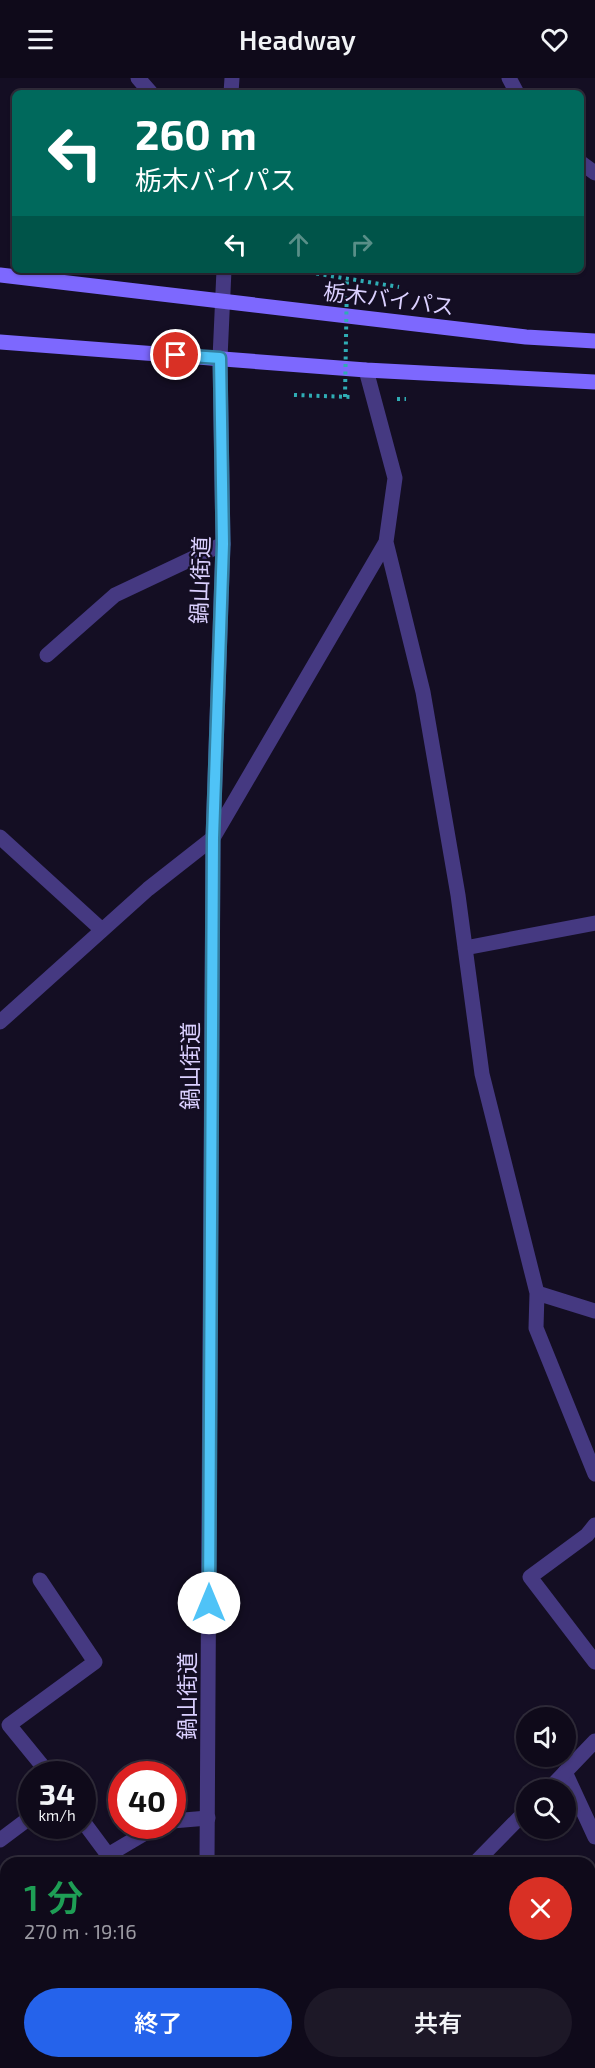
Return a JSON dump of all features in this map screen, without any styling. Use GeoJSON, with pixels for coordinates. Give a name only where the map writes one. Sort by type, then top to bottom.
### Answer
{"type":"FeatureCollection","features":[{"type":"Feature","properties":{"kind":"main road","name":"栃木バイパス"},"geometry":{"type":"LineString","coordinates":[[0,275],[526,337],[595,341]]}},
{"type":"Feature","properties":{"kind":"main road"},"geometry":{"type":"LineString","coordinates":[[0,342],[366,370],[595,382]]}},
{"type":"Feature","properties":{"kind":"street"},"geometry":{"type":"LineString","coordinates":[[138,78],[148,90]]}},
{"type":"Feature","properties":{"kind":"street","name":"鍋山街道"},"geometry":{"type":"LineString","coordinates":[[207,1857],[213,838],[223,544],[220,358],[224,273]]}},
{"type":"Feature","properties":{"kind":"street"},"geometry":{"type":"LineString","coordinates":[[366,370],[395,478],[386,542],[423,692],[456,884],[482,1074],[537,1293],[536,1328],[595,1474]]}},
{"type":"Feature","properties":{"kind":"street"},"geometry":{"type":"LineString","coordinates":[[0,1022],[148,889],[213,838],[386,542]]}},
{"type":"Feature","properties":{"kind":"street"},"geometry":{"type":"LineString","coordinates":[[47,655],[115,595],[223,544]]}},
{"type":"Feature","properties":{"kind":"street"},"geometry":{"type":"LineString","coordinates":[[0,837],[102,930]]}},
{"type":"Feature","properties":{"kind":"street"},"geometry":{"type":"LineString","coordinates":[[465,948],[595,923]]}},
{"type":"Feature","properties":{"kind":"street"},"geometry":{"type":"LineString","coordinates":[[537,1293],[595,1311]]}},
{"type":"Feature","properties":{"kind":"street"},"geometry":{"type":"LineString","coordinates":[[595,1525],[587,1535],[530,1576],[595,1662]]}},
{"type":"Feature","properties":{"kind":"street"},"geometry":{"type":"LineString","coordinates":[[38,1761],[9,1725],[95,1662],[40,1580]]}},
{"type":"Feature","properties":{"kind":"street"},"geometry":{"type":"LineString","coordinates":[[558,1779],[595,1741]]}},
{"type":"Feature","properties":{"kind":"street"},"geometry":{"type":"LineString","coordinates":[[565,1772],[595,1837]]}},
{"type":"Feature","properties":{"kind":"street"},"geometry":{"type":"LineString","coordinates":[[186,1820],[208,1818]]}},
{"type":"Feature","properties":{"kind":"street"},"geometry":{"type":"LineString","coordinates":[[481,1857],[516,1821]]}},
{"type":"Feature","properties":{"kind":"street"},"geometry":{"type":"LineString","coordinates":[[0,1840],[18,1826]]}},
{"type":"Feature","properties":{"kind":"street"},"geometry":{"type":"LineString","coordinates":[[96,1839],[108,1855],[135,1839]]}},
{"type":"Feature","properties":{"kind":"path"},"geometry":{"type":"LineString","coordinates":[[312,273],[399,287]]}},
{"type":"Feature","properties":{"kind":"path"},"geometry":{"type":"LineString","coordinates":[[345,397],[347,279]]}},
{"type":"Feature","properties":{"kind":"route"},"geometry":{"type":"LineString","coordinates":[[176,355],[220,358],[223,544],[213,838],[209,1603]]}}]}
